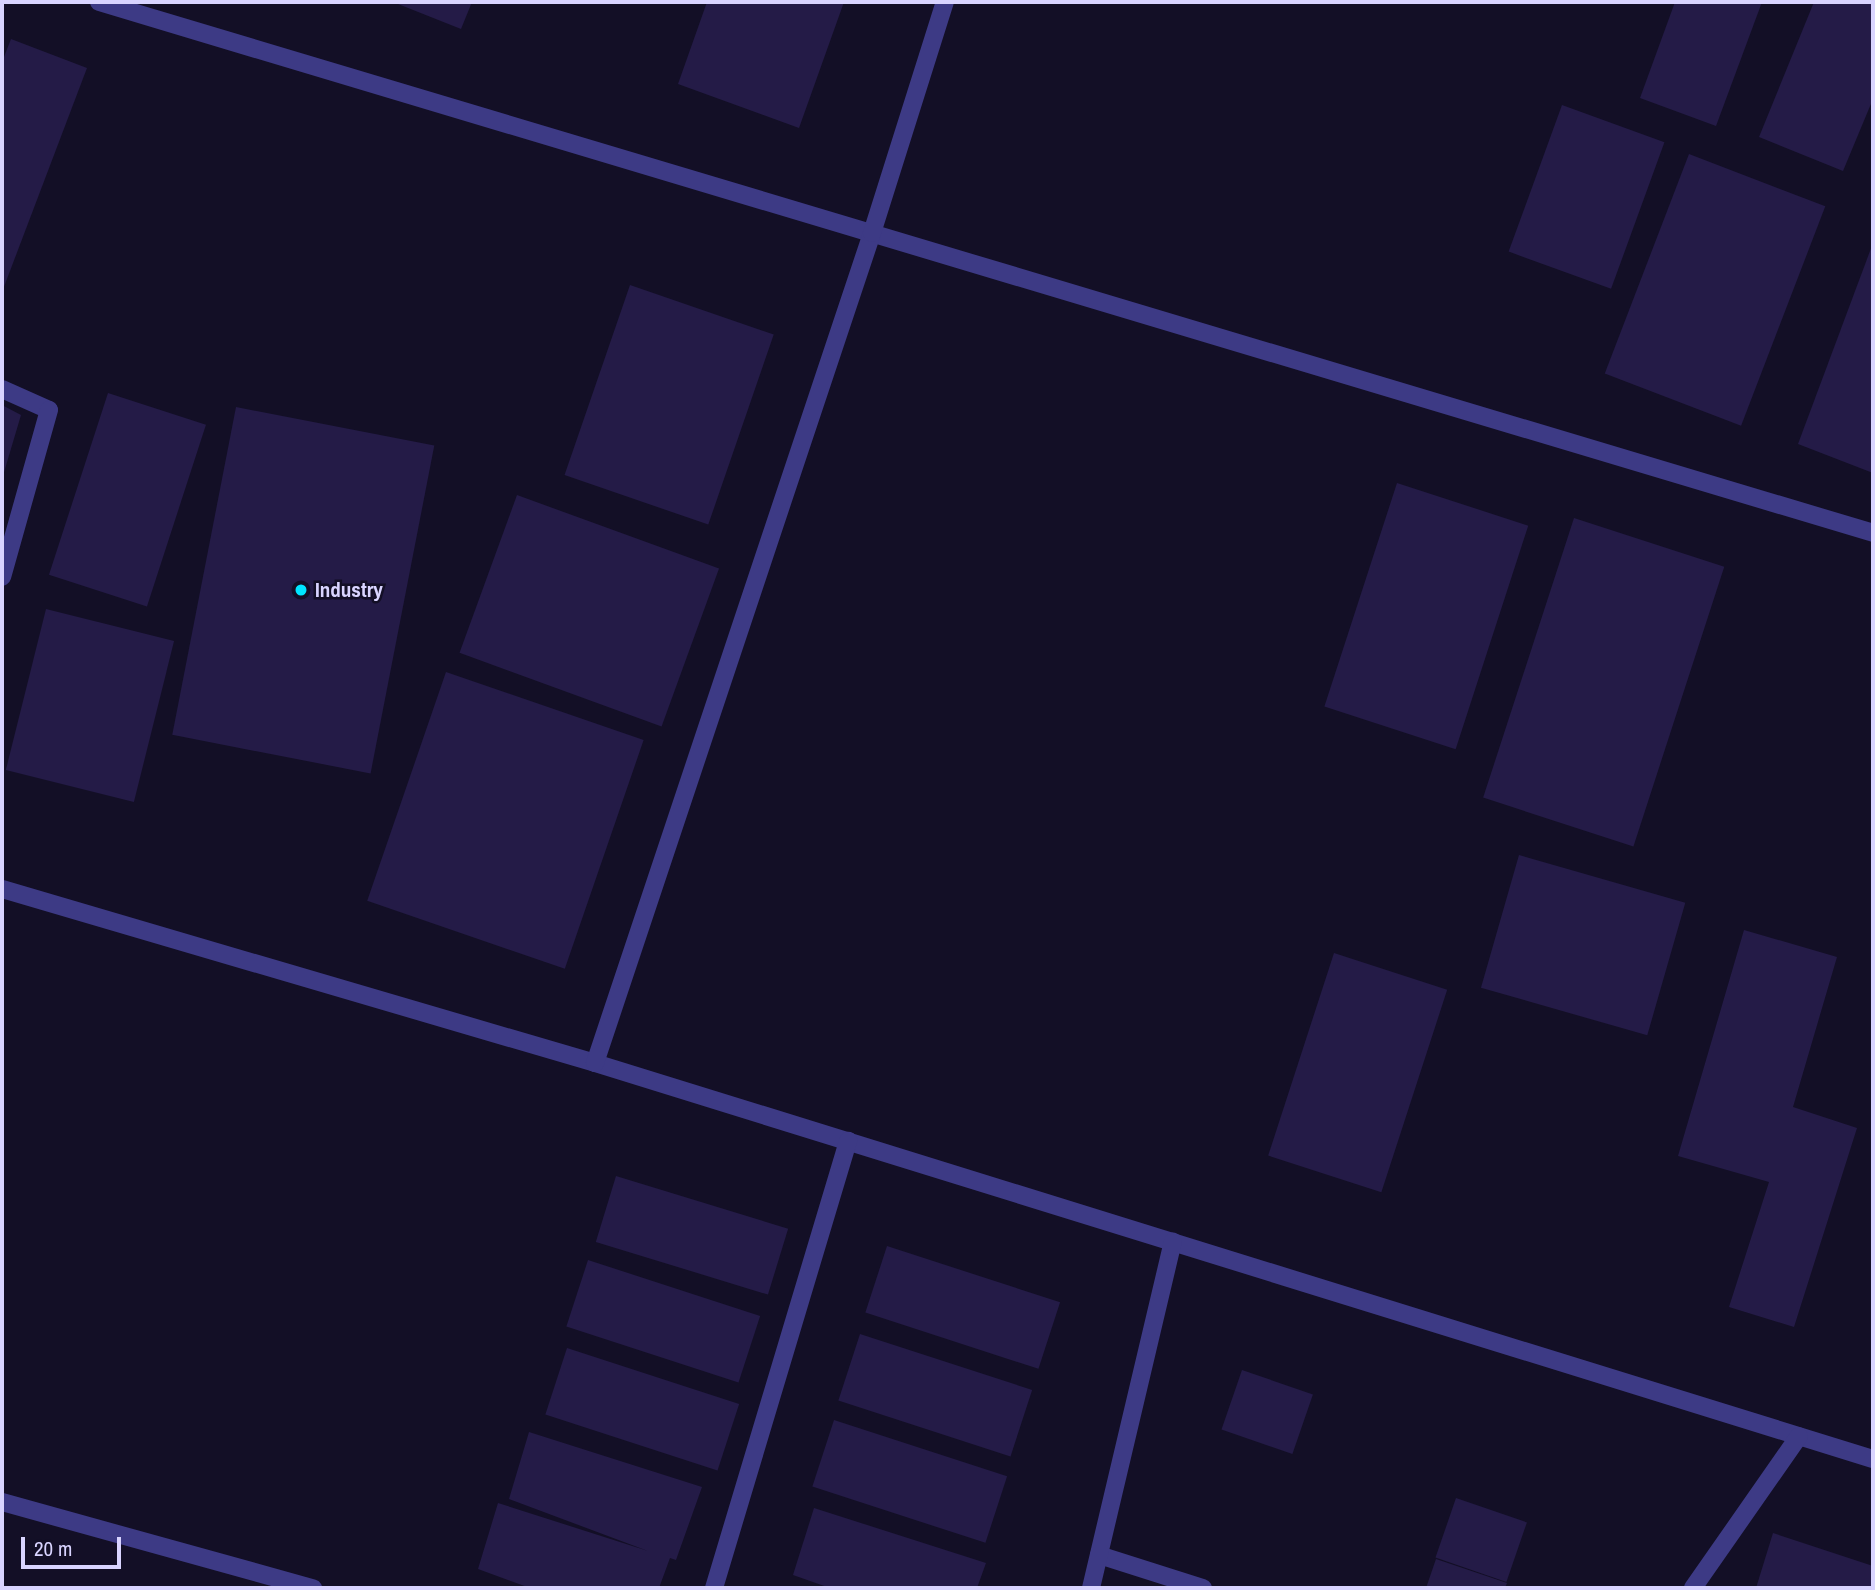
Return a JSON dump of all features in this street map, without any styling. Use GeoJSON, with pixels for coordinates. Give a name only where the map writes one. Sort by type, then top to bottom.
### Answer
{"type":"FeatureCollection","features":[{"type":"Feature","properties":{"kind":"street"},"geometry":{"type":"LineString","coordinates":[[99,2],[1873,533]]}},
{"type":"Feature","properties":{"kind":"street"},"geometry":{"type":"LineString","coordinates":[[595,1063],[872,233],[944,2]]}},
{"type":"Feature","properties":{"kind":"street"},"geometry":{"type":"LineString","coordinates":[[2,389],[49,410],[2,577]]}},
{"type":"Feature","properties":{"kind":"street"},"geometry":{"type":"LineString","coordinates":[[2,889],[595,1063],[1873,1459]]}},
{"type":"Feature","properties":{"kind":"street"},"geometry":{"type":"LineString","coordinates":[[714,1588],[848,1141]]}},
{"type":"Feature","properties":{"kind":"street"},"geometry":{"type":"LineString","coordinates":[[1091,1588],[1173,1242]]}},
{"type":"Feature","properties":{"kind":"street"},"geometry":{"type":"LineString","coordinates":[[1693,1588],[1799,1436]]}},
{"type":"Feature","properties":{"kind":"street"},"geometry":{"type":"LineString","coordinates":[[2,1502],[313,1588]]}},
{"type":"Feature","properties":{"kind":"street"},"geometry":{"type":"LineString","coordinates":[[1099,1555],[1202,1588]]}},
{"type":"Feature","properties":{"kind":"building"},"geometry":{"type":"Polygon","coordinates":[[[393,2],[472,2],[461,29],[393,2]]]}},
{"type":"Feature","properties":{"kind":"building"},"geometry":{"type":"Polygon","coordinates":[[[707,2],[844,2],[799,128],[678,84],[707,2]]]}},
{"type":"Feature","properties":{"kind":"building"},"geometry":{"type":"Polygon","coordinates":[[[1675,2],[1762,2],[1716,126],[1640,98],[1675,2]]]}},
{"type":"Feature","properties":{"kind":"building"},"geometry":{"type":"Polygon","coordinates":[[[1814,2],[1873,2],[1873,99],[1843,171],[1759,137],[1814,2]]]}},
{"type":"Feature","properties":{"kind":"building"},"geometry":{"type":"Polygon","coordinates":[[[11,39],[87,68],[2,292],[2,62],[11,39]]]}},
{"type":"Feature","properties":{"kind":"building"},"geometry":{"type":"Polygon","coordinates":[[[1562,105],[1664,142],[1611,289],[1509,252],[1562,105]]]}},
{"type":"Feature","properties":{"kind":"building"},"geometry":{"type":"Polygon","coordinates":[[[1689,154],[1825,206],[1741,426],[1605,373],[1689,154]]]}},
{"type":"Feature","properties":{"kind":"building"},"geometry":{"type":"Polygon","coordinates":[[[1873,243],[1873,473],[1798,444],[1873,243]]]}},
{"type":"Feature","properties":{"kind":"building"},"geometry":{"type":"Polygon","coordinates":[[[630,285],[774,334],[708,525],[565,475],[630,285]]]}},
{"type":"Feature","properties":{"kind":"building"},"geometry":{"type":"Polygon","coordinates":[[[108,393],[206,425],[147,606],[49,575],[108,393]]]}},
{"type":"Feature","properties":{"kind":"building"},"geometry":{"type":"Polygon","coordinates":[[[2,405],[21,415],[2,479],[2,405]]]}},
{"type":"Feature","properties":{"kind":"building","name":"Industry"},"geometry":{"type":"Polygon","coordinates":[[[236,407],[434,446],[371,773],[172,735],[236,407]]]}},
{"type":"Feature","properties":{"kind":"building"},"geometry":{"type":"Polygon","coordinates":[[[1397,483],[1528,526],[1456,749],[1324,706],[1397,483]]]}},
{"type":"Feature","properties":{"kind":"building"},"geometry":{"type":"Polygon","coordinates":[[[517,495],[719,569],[662,726],[460,653],[517,495]]]}},
{"type":"Feature","properties":{"kind":"building"},"geometry":{"type":"Polygon","coordinates":[[[1574,518],[1724,567],[1633,846],[1483,798],[1574,518]]]}},
{"type":"Feature","properties":{"kind":"building"},"geometry":{"type":"Polygon","coordinates":[[[46,609],[174,641],[134,802],[6,770],[46,609]]]}},
{"type":"Feature","properties":{"kind":"building"},"geometry":{"type":"Polygon","coordinates":[[[446,672],[644,740],[565,969],[367,901],[446,672]]]}},
{"type":"Feature","properties":{"kind":"building"},"geometry":{"type":"Polygon","coordinates":[[[1519,855],[1685,903],[1647,1035],[1481,988],[1519,855]]]}},
{"type":"Feature","properties":{"kind":"building"},"geometry":{"type":"Polygon","coordinates":[[[1744,930],[1837,957],[1793,1107],[1857,1128],[1794,1327],[1729,1307],[1769,1182],[1678,1156],[1744,930]]]}},
{"type":"Feature","properties":{"kind":"building"},"geometry":{"type":"Polygon","coordinates":[[[1334,953],[1447,990],[1381,1192],[1268,1156],[1334,953]]]}},
{"type":"Feature","properties":{"kind":"building"},"geometry":{"type":"Polygon","coordinates":[[[616,1176],[788,1229],[768,1295],[596,1242],[616,1176]]]}},
{"type":"Feature","properties":{"kind":"building"},"geometry":{"type":"Polygon","coordinates":[[[887,1246],[1060,1302],[1038,1369],[865,1313],[887,1246]]]}},
{"type":"Feature","properties":{"kind":"building"},"geometry":{"type":"Polygon","coordinates":[[[588,1260],[760,1316],[739,1383],[566,1327],[588,1260]]]}},
{"type":"Feature","properties":{"kind":"building"},"geometry":{"type":"Polygon","coordinates":[[[860,1334],[1032,1390],[1011,1457],[838,1401],[860,1334]]]}},
{"type":"Feature","properties":{"kind":"building"},"geometry":{"type":"Polygon","coordinates":[[[567,1348],[739,1404],[718,1471],[545,1415],[567,1348]]]}},
{"type":"Feature","properties":{"kind":"building"},"geometry":{"type":"Polygon","coordinates":[[[1242,1370],[1313,1394],[1292,1454],[1221,1430],[1242,1370]]]}},
{"type":"Feature","properties":{"kind":"building"},"geometry":{"type":"Polygon","coordinates":[[[834,1420],[1007,1476],[985,1543],[812,1487],[834,1420]]]}},
{"type":"Feature","properties":{"kind":"building"},"geometry":{"type":"Polygon","coordinates":[[[529,1432],[702,1487],[676,1560],[670,1558],[659,1588],[530,1588],[478,1569],[498,1503],[648,1551],[509,1499],[529,1432]]]}},
{"type":"Feature","properties":{"kind":"building"},"geometry":{"type":"Polygon","coordinates":[[[1456,1498],[1527,1522],[1506,1582],[1435,1558],[1456,1498]]]}},
{"type":"Feature","properties":{"kind":"building"},"geometry":{"type":"Polygon","coordinates":[[[814,1508],[986,1563],[977,1588],[830,1588],[793,1575],[814,1508]]]}},
{"type":"Feature","properties":{"kind":"building"},"geometry":{"type":"Polygon","coordinates":[[[1773,1533],[1873,1566],[1873,1588],[1756,1588],[1773,1533]]]}},
{"type":"Feature","properties":{"kind":"building"},"geometry":{"type":"Polygon","coordinates":[[[1436,1559],[1507,1583],[1505,1588],[1426,1588],[1436,1559]]]}},
{"type":"Feature","properties":{"kind":"place","name":"Industry"},"geometry":{"type":"Point","coordinates":[301,590]}}]}
